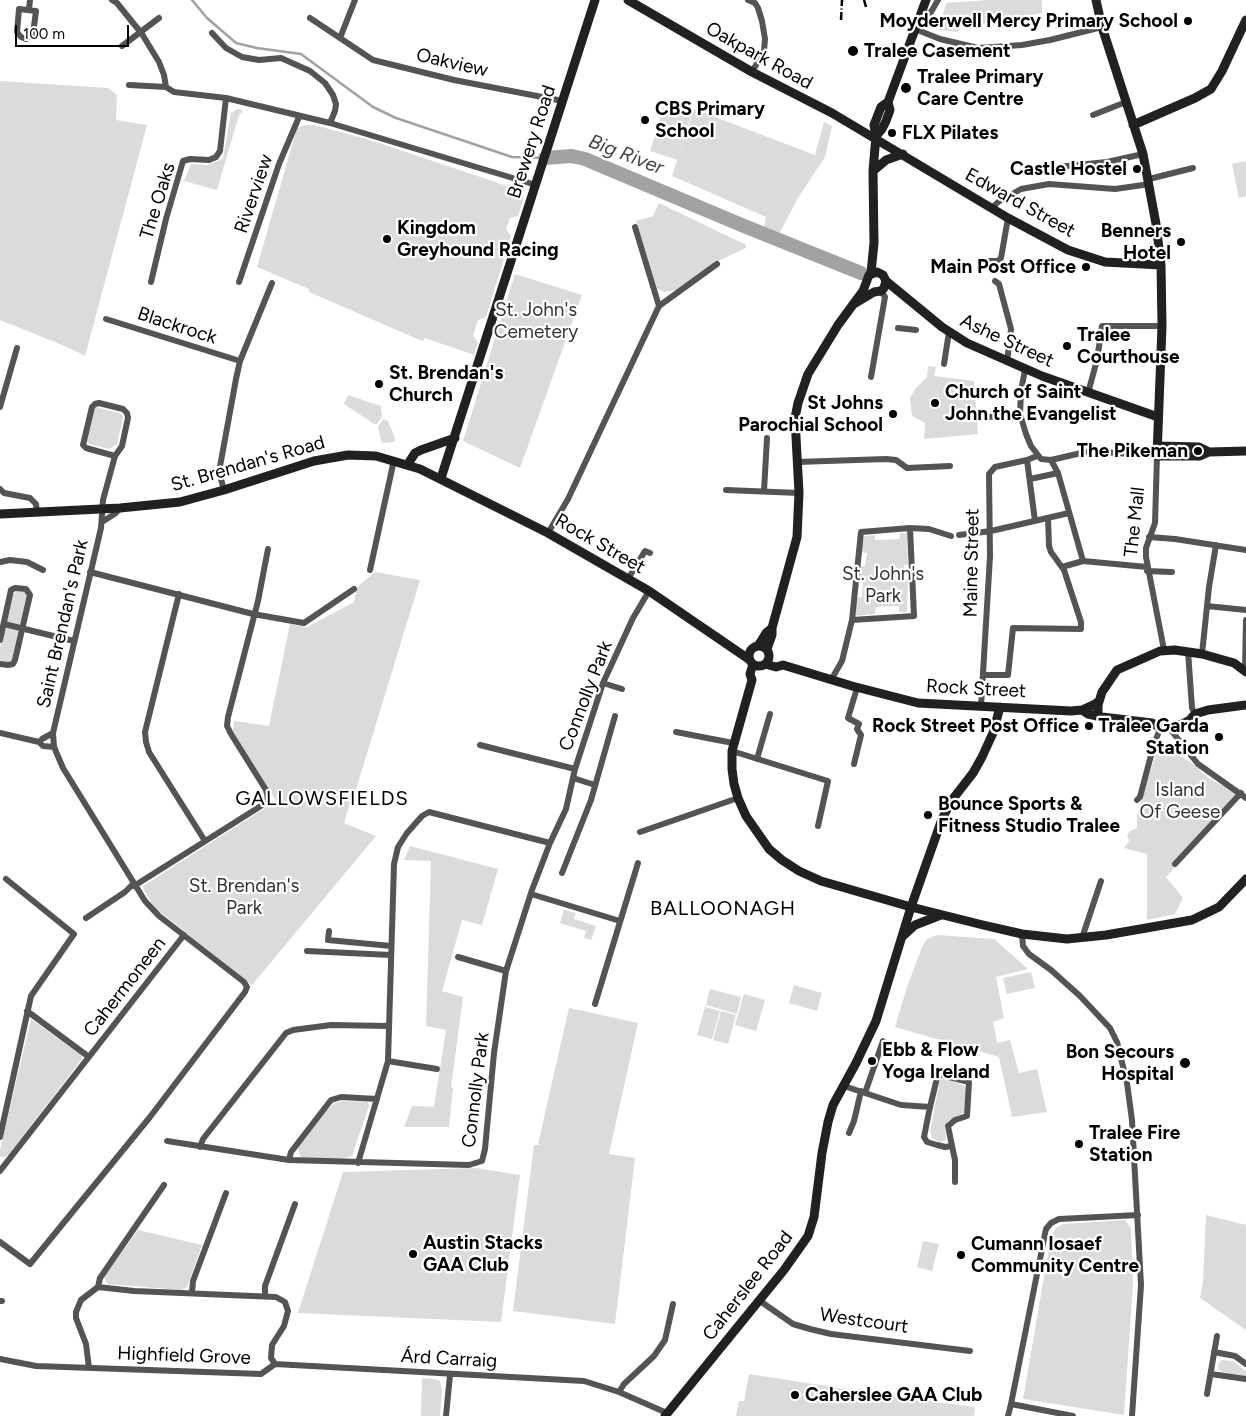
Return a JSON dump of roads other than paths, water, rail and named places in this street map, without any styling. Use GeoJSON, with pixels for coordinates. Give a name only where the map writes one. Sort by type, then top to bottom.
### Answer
{"type":"FeatureCollection","features":[{"type":"Feature","properties":{"kind":"main road","name":"Brewery Road"},"geometry":{"type":"LineString","coordinates":[[441,478],[596,0]]}},
{"type":"Feature","properties":{"kind":"main road","name":"Oakpark Road"},"geometry":{"type":"LineString","coordinates":[[628,0],[752,72],[875,137]]}},
{"type":"Feature","properties":{"kind":"main road"},"geometry":{"type":"LineString","coordinates":[[881,288],[876,273],[874,243],[873,171],[875,137],[886,121],[890,110],[888,102],[926,0]]}},
{"type":"Feature","properties":{"kind":"main road","name":"The Mall"},"geometry":{"type":"LineString","coordinates":[[1096,0],[1102,26],[1143,154],[1161,265],[1162,326],[1157,456]]}},
{"type":"Feature","properties":{"kind":"main road"},"geometry":{"type":"LineString","coordinates":[[1133,125],[1196,98],[1211,89],[1222,71],[1246,20]]}},
{"type":"Feature","properties":{"kind":"main road","name":"Edward Street"},"geometry":{"type":"LineString","coordinates":[[875,137],[1008,218],[1068,250],[1106,262],[1161,265]]}},
{"type":"Feature","properties":{"kind":"main road"},"geometry":{"type":"LineString","coordinates":[[873,171],[886,160],[903,154]]}},
{"type":"Feature","properties":{"kind":"main road"},"geometry":{"type":"LineString","coordinates":[[757,664],[769,660],[768,652],[772,628],[797,537],[799,493],[795,418],[801,392],[812,367],[838,325],[863,290],[868,275],[876,273]]}},
{"type":"Feature","properties":{"kind":"main road"},"geometry":{"type":"LineString","coordinates":[[866,282],[869,290],[881,288]]}},
{"type":"Feature","properties":{"kind":"main road"},"geometry":{"type":"LineString","coordinates":[[854,304],[881,288]]}},
{"type":"Feature","properties":{"kind":"main road","name":"Ashe Street"},"geometry":{"type":"LineString","coordinates":[[881,288],[908,298],[949,332],[967,343],[1007,362],[1088,394],[1158,417]]}},
{"type":"Feature","properties":{"kind":"main road"},"geometry":{"type":"LineString","coordinates":[[408,464],[415,453],[455,438]]}},
{"type":"Feature","properties":{"kind":"main road"},"geometry":{"type":"LineString","coordinates":[[1157,446],[1199,447],[1209,452]]}},
{"type":"Feature","properties":{"kind":"main road"},"geometry":{"type":"LineString","coordinates":[[1157,456],[1200,456],[1209,452],[1246,451]]}},
{"type":"Feature","properties":{"kind":"main road","name":"St. Brendan's Road"},"geometry":{"type":"LineString","coordinates":[[0,514],[120,508],[180,502],[314,461],[333,457],[362,455],[394,460],[441,478]]}},
{"type":"Feature","properties":{"kind":"main road","name":"Rock Street"},"geometry":{"type":"LineString","coordinates":[[441,478],[548,533],[649,591],[736,650],[740,655],[757,664],[776,667],[783,665],[857,688],[918,703],[1071,711],[1082,710],[1099,701]]}},
{"type":"Feature","properties":{"kind":"main road"},"geometry":{"type":"LineString","coordinates":[[757,664],[749,655],[772,628]]}},
{"type":"Feature","properties":{"kind":"main road"},"geometry":{"type":"LineString","coordinates":[[736,650],[755,647]]}},
{"type":"Feature","properties":{"kind":"main road","name":"Rock Street"},"geometry":{"type":"LineString","coordinates":[[755,647],[778,658],[783,665]]}},
{"type":"Feature","properties":{"kind":"main road"},"geometry":{"type":"LineString","coordinates":[[1098,715],[1099,701],[1108,682],[1117,670],[1164,650],[1188,655],[1202,654],[1234,663],[1246,671]]}},
{"type":"Feature","properties":{"kind":"main road"},"geometry":{"type":"LineString","coordinates":[[757,664],[733,747],[732,776],[738,798],[756,832],[769,849],[787,864],[821,881],[911,907],[992,927],[1022,934],[1067,939],[1150,928],[1192,920],[1219,907],[1246,879]]}},
{"type":"Feature","properties":{"kind":"main road"},"geometry":{"type":"LineString","coordinates":[[1165,729],[1182,724],[1190,720],[1195,714],[1208,710],[1246,705]]}},
{"type":"Feature","properties":{"kind":"main road","name":"Caherslee Road"},"geometry":{"type":"LineString","coordinates":[[666,1415],[760,1301],[808,1236],[814,1217],[822,1153],[833,1105],[876,1021],[911,907],[942,819],[952,800],[973,773],[982,757],[993,732],[1000,707]]}},
{"type":"Feature","properties":{"kind":"main road","name":"Rock Street"},"geometry":{"type":"LineString","coordinates":[[1082,710],[1088,714],[1152,723],[1165,729]]}},
{"type":"Feature","properties":{"kind":"main road"},"geometry":{"type":"LineString","coordinates":[[903,936],[915,925],[942,915]]}},
{"type":"Feature","properties":{"kind":"street"},"geometry":{"type":"LineString","coordinates":[[29,10],[30,0]]}},
{"type":"Feature","properties":{"kind":"street"},"geometry":{"type":"LineString","coordinates":[[112,0],[117,3],[140,32],[159,62],[166,87]]}},
{"type":"Feature","properties":{"kind":"street"},"geometry":{"type":"LineString","coordinates":[[340,38],[355,0]]}},
{"type":"Feature","properties":{"kind":"street"},"geometry":{"type":"LineString","coordinates":[[748,0],[758,8],[765,38],[764,51],[752,72]]}},
{"type":"Feature","properties":{"kind":"street"},"geometry":{"type":"LineString","coordinates":[[921,13],[928,14],[931,12],[938,0]]}},
{"type":"Feature","properties":{"kind":"street"},"geometry":{"type":"LineString","coordinates":[[19,9],[29,10],[36,11],[34,31],[32,36],[24,38],[19,36],[17,32],[19,9]]}},
{"type":"Feature","properties":{"kind":"street"},"geometry":{"type":"LineString","coordinates":[[122,46],[159,18]]}},
{"type":"Feature","properties":{"kind":"street","name":"Oakview"},"geometry":{"type":"LineString","coordinates":[[310,18],[373,60],[454,80],[563,101]]}},
{"type":"Feature","properties":{"kind":"street"},"geometry":{"type":"LineString","coordinates":[[915,29],[978,48],[1022,45],[1050,40],[1102,26]]}},
{"type":"Feature","properties":{"kind":"street"},"geometry":{"type":"LineString","coordinates":[[212,33],[226,48],[242,57],[259,60],[281,58],[310,71],[325,83],[333,95],[336,111],[330,123]]}},
{"type":"Feature","properties":{"kind":"street"},"geometry":{"type":"LineString","coordinates":[[129,85],[166,87],[174,92],[226,98],[330,123],[536,185]]}},
{"type":"Feature","properties":{"kind":"street","name":"The Oaks"},"geometry":{"type":"LineString","coordinates":[[151,282],[166,219],[183,161],[190,158],[209,160],[216,158],[220,150],[226,98]]}},
{"type":"Feature","properties":{"kind":"street"},"geometry":{"type":"LineString","coordinates":[[1093,115],[1126,102]]}},
{"type":"Feature","properties":{"kind":"street","name":"Riverview"},"geometry":{"type":"LineString","coordinates":[[240,282],[279,164],[299,116]]}},
{"type":"Feature","properties":{"kind":"street"},"geometry":{"type":"LineString","coordinates":[[1037,169],[1107,162],[1143,154]]}},
{"type":"Feature","properties":{"kind":"street"},"geometry":{"type":"LineString","coordinates":[[992,208],[998,202],[1021,189],[1049,184],[1115,189],[1149,182],[1193,168]]}},
{"type":"Feature","properties":{"kind":"street"},"geometry":{"type":"LineString","coordinates":[[980,261],[998,261],[1001,258],[1008,218]]}},
{"type":"Feature","properties":{"kind":"street"},"geometry":{"type":"LineString","coordinates":[[635,227],[659,306]]}},
{"type":"Feature","properties":{"kind":"street"},"geometry":{"type":"LineString","coordinates":[[548,533],[568,498],[659,306],[718,264]]}},
{"type":"Feature","properties":{"kind":"street"},"geometry":{"type":"LineString","coordinates":[[995,281],[999,284],[1011,329],[1007,362]]}},
{"type":"Feature","properties":{"kind":"street"},"geometry":{"type":"LineString","coordinates":[[224,490],[219,472],[240,362],[272,283]]}},
{"type":"Feature","properties":{"kind":"street"},"geometry":{"type":"LineString","coordinates":[[871,377],[885,297],[881,288]]}},
{"type":"Feature","properties":{"kind":"street","name":"Blackrock"},"geometry":{"type":"LineString","coordinates":[[106,319],[240,362]]}},
{"type":"Feature","properties":{"kind":"street"},"geometry":{"type":"LineString","coordinates":[[1088,394],[1097,360],[1102,326],[1162,326]]}},
{"type":"Feature","properties":{"kind":"street"},"geometry":{"type":"LineString","coordinates":[[898,328],[916,330]]}},
{"type":"Feature","properties":{"kind":"street"},"geometry":{"type":"LineString","coordinates":[[944,364],[949,332]]}},
{"type":"Feature","properties":{"kind":"street"},"geometry":{"type":"LineString","coordinates":[[0,408],[17,348]]}},
{"type":"Feature","properties":{"kind":"street"},"geometry":{"type":"LineString","coordinates":[[1025,370],[1020,414],[1026,434],[1037,456],[1044,461],[1090,452],[1157,456]]}},
{"type":"Feature","properties":{"kind":"street"},"geometry":{"type":"LineString","coordinates":[[0,374],[8,378]]}},
{"type":"Feature","properties":{"kind":"street"},"geometry":{"type":"LineString","coordinates":[[99,403],[123,409],[127,413],[128,418],[122,446],[115,456],[86,448],[83,445],[92,407],[95,404],[99,403]]}},
{"type":"Feature","properties":{"kind":"street"},"geometry":{"type":"LineString","coordinates":[[978,418],[1020,414]]}},
{"type":"Feature","properties":{"kind":"street"},"geometry":{"type":"LineString","coordinates":[[764,491],[767,438]]}},
{"type":"Feature","properties":{"kind":"street","name":"Saint Brendan's Park"},"geometry":{"type":"LineString","coordinates":[[115,456],[101,508],[102,522],[53,733],[54,747],[63,768],[134,885]]}},
{"type":"Feature","properties":{"kind":"street","name":"Maine Street"},"geometry":{"type":"LineString","coordinates":[[981,706],[991,531],[989,474],[995,467],[1037,456]]}},
{"type":"Feature","properties":{"kind":"street","name":"The Mall"},"geometry":{"type":"LineString","coordinates":[[1157,456],[1155,523],[1146,548],[1147,569],[1159,618],[1164,650]]}},
{"type":"Feature","properties":{"kind":"street"},"geometry":{"type":"LineString","coordinates":[[797,462],[886,459],[896,460],[907,468],[950,466]]}},
{"type":"Feature","properties":{"kind":"street"},"geometry":{"type":"LineString","coordinates":[[370,570],[394,460]]}},
{"type":"Feature","properties":{"kind":"street"},"geometry":{"type":"LineString","coordinates":[[1027,460],[1034,521]]}},
{"type":"Feature","properties":{"kind":"street"},"geometry":{"type":"LineString","coordinates":[[1051,460],[1058,473],[1083,560]]}},
{"type":"Feature","properties":{"kind":"street"},"geometry":{"type":"LineString","coordinates":[[1030,479],[1058,473]]}},
{"type":"Feature","properties":{"kind":"street"},"geometry":{"type":"LineString","coordinates":[[0,489],[4,493],[30,498],[36,504],[37,511]]}},
{"type":"Feature","properties":{"kind":"street"},"geometry":{"type":"LineString","coordinates":[[726,490],[799,493]]}},
{"type":"Feature","properties":{"kind":"street","name":"Saint Brendan's Park"},"geometry":{"type":"LineString","coordinates":[[102,522],[120,508]]}},
{"type":"Feature","properties":{"kind":"street"},"geometry":{"type":"LineString","coordinates":[[959,535],[991,531],[1069,514]]}},
{"type":"Feature","properties":{"kind":"street"},"geometry":{"type":"LineString","coordinates":[[982,675],[1008,675],[1012,628],[1081,629],[1081,622],[1062,567],[1049,546],[1048,518]]}},
{"type":"Feature","properties":{"kind":"street"},"geometry":{"type":"LineString","coordinates":[[852,620],[914,616],[910,528]]}},
{"type":"Feature","properties":{"kind":"street"},"geometry":{"type":"LineString","coordinates":[[831,680],[842,661],[852,620],[861,532],[910,528],[929,529],[952,536]]}},
{"type":"Feature","properties":{"kind":"street"},"geometry":{"type":"LineString","coordinates":[[1149,538],[1175,539],[1246,550]]}},
{"type":"Feature","properties":{"kind":"street"},"geometry":{"type":"LineString","coordinates":[[1202,654],[1209,587],[1216,545]]}},
{"type":"Feature","properties":{"kind":"street"},"geometry":{"type":"LineString","coordinates":[[86,918],[134,885],[264,804],[268,798],[266,790],[227,726],[253,614],[258,601],[268,549]]}},
{"type":"Feature","properties":{"kind":"street"},"geometry":{"type":"LineString","coordinates":[[628,579],[645,551],[650,552]]}},
{"type":"Feature","properties":{"kind":"street"},"geometry":{"type":"LineString","coordinates":[[0,562],[10,560],[27,562],[43,570]]}},
{"type":"Feature","properties":{"kind":"street"},"geometry":{"type":"LineString","coordinates":[[1062,567],[1083,560],[1172,572]]}},
{"type":"Feature","properties":{"kind":"street"},"geometry":{"type":"LineString","coordinates":[[90,572],[253,614],[304,623],[354,589]]}},
{"type":"Feature","properties":{"kind":"street"},"geometry":{"type":"LineString","coordinates":[[0,640],[11,590],[15,588],[26,589],[30,595],[13,664],[8,666],[0,664]]}},
{"type":"Feature","properties":{"kind":"street","name":"Connolly Park"},"geometry":{"type":"LineString","coordinates":[[358,1162],[469,1166],[482,1162],[485,1149],[494,1053],[506,971],[531,894],[550,843],[566,809],[575,769],[603,683],[633,618],[649,591]]}},
{"type":"Feature","properties":{"kind":"street"},"geometry":{"type":"LineString","coordinates":[[179,594],[145,732],[146,742],[149,752],[205,841]]}},
{"type":"Feature","properties":{"kind":"street"},"geometry":{"type":"LineString","coordinates":[[1207,606],[1246,610]]}},
{"type":"Feature","properties":{"kind":"street"},"geometry":{"type":"LineString","coordinates":[[1246,620],[1246,671]]}},
{"type":"Feature","properties":{"kind":"street"},"geometry":{"type":"LineString","coordinates":[[4,624],[74,641]]}},
{"type":"Feature","properties":{"kind":"street"},"geometry":{"type":"LineString","coordinates":[[1188,655],[1192,708],[1195,714]]}},
{"type":"Feature","properties":{"kind":"street"},"geometry":{"type":"LineString","coordinates":[[603,683],[622,689]]}},
{"type":"Feature","properties":{"kind":"street"},"geometry":{"type":"LineString","coordinates":[[854,764],[861,735],[857,729],[858,724],[848,718],[857,688]]}},
{"type":"Feature","properties":{"kind":"street"},"geometry":{"type":"LineString","coordinates":[[757,759],[770,714]]}},
{"type":"Feature","properties":{"kind":"street"},"geometry":{"type":"LineString","coordinates":[[562,873],[595,785],[615,716]]}},
{"type":"Feature","properties":{"kind":"street"},"geometry":{"type":"LineString","coordinates":[[1139,798],[1156,740],[1165,729],[1198,764],[1244,796],[1174,864]]}},
{"type":"Feature","properties":{"kind":"street"},"geometry":{"type":"LineString","coordinates":[[676,732],[733,747],[757,759],[828,782],[818,826]]}},
{"type":"Feature","properties":{"kind":"street"},"geometry":{"type":"LineString","coordinates":[[0,733],[39,742],[42,746],[54,747]]}},
{"type":"Feature","properties":{"kind":"street","name":"Saint Brendan's Park"},"geometry":{"type":"LineString","coordinates":[[39,742],[42,738],[53,733]]}},
{"type":"Feature","properties":{"kind":"street"},"geometry":{"type":"LineString","coordinates":[[480,745],[575,769]]}},
{"type":"Feature","properties":{"kind":"street"},"geometry":{"type":"LineString","coordinates":[[573,778],[595,785]]}},
{"type":"Feature","properties":{"kind":"street"},"geometry":{"type":"LineString","coordinates":[[640,832],[738,798]]}},
{"type":"Feature","properties":{"kind":"street"},"geometry":{"type":"LineString","coordinates":[[167,1141],[200,1148],[289,1160],[358,1162],[388,1061],[394,864],[398,846],[422,816],[429,812],[550,843]]}},
{"type":"Feature","properties":{"kind":"street"},"geometry":{"type":"LineString","coordinates":[[595,1004],[638,863]]}},
{"type":"Feature","properties":{"kind":"street"},"geometry":{"type":"LineString","coordinates":[[0,1137],[31,996],[74,934],[6,879]]}},
{"type":"Feature","properties":{"kind":"street"},"geometry":{"type":"LineString","coordinates":[[1082,938],[1101,881]]}},
{"type":"Feature","properties":{"kind":"street","name":"Cahermoneen"},"geometry":{"type":"LineString","coordinates":[[0,1242],[30,1264],[150,1117],[247,987],[244,982],[159,916],[134,885]]}},
{"type":"Feature","properties":{"kind":"street"},"geometry":{"type":"LineString","coordinates":[[531,894],[620,921]]}},
{"type":"Feature","properties":{"kind":"street"},"geometry":{"type":"LineString","coordinates":[[329,931],[328,940],[391,946]]}},
{"type":"Feature","properties":{"kind":"street"},"geometry":{"type":"LineString","coordinates":[[1022,934],[1023,946],[1029,954],[1051,970],[1096,1011],[1110,1028],[1117,1042],[1130,1103],[1141,1285],[1132,1415]]}},
{"type":"Feature","properties":{"kind":"street","name":"Cahermoneen"},"geometry":{"type":"LineString","coordinates":[[0,1170],[184,935]]}},
{"type":"Feature","properties":{"kind":"street"},"geometry":{"type":"LineString","coordinates":[[307,951],[391,955]]}},
{"type":"Feature","properties":{"kind":"street"},"geometry":{"type":"LineString","coordinates":[[458,957],[506,971]]}},
{"type":"Feature","properties":{"kind":"street","name":"Cahermoneen"},"geometry":{"type":"LineString","coordinates":[[27,1011],[89,1057]]}},
{"type":"Feature","properties":{"kind":"street"},"geometry":{"type":"LineString","coordinates":[[200,1148],[203,1139],[286,1034],[293,1030],[331,1025],[389,1026]]}},
{"type":"Feature","properties":{"kind":"street"},"geometry":{"type":"LineString","coordinates":[[849,1133],[883,1041]]}},
{"type":"Feature","properties":{"kind":"street"},"geometry":{"type":"LineString","coordinates":[[388,1061],[437,1069]]}},
{"type":"Feature","properties":{"kind":"street"},"geometry":{"type":"LineString","coordinates":[[952,1146],[936,1145],[927,1142],[924,1137],[938,1074],[969,1082],[967,1116],[955,1120],[948,1126],[955,1160],[955,1182]]}},
{"type":"Feature","properties":{"kind":"street"},"geometry":{"type":"LineString","coordinates":[[844,1086],[901,1105],[930,1107]]}},
{"type":"Feature","properties":{"kind":"street"},"geometry":{"type":"LineString","coordinates":[[289,1160],[291,1152],[331,1100],[341,1097],[377,1099]]}},
{"type":"Feature","properties":{"kind":"street","name":"Highfield Grove"},"geometry":{"type":"LineString","coordinates":[[89,1368],[86,1344],[76,1318],[76,1312],[81,1300],[98,1287],[100,1278],[164,1185]]}},
{"type":"Feature","properties":{"kind":"street"},"geometry":{"type":"LineString","coordinates":[[192,1293],[193,1282],[226,1193]]}},
{"type":"Feature","properties":{"kind":"street"},"geometry":{"type":"LineString","coordinates":[[265,1296],[265,1286],[295,1204]]}},
{"type":"Feature","properties":{"kind":"street"},"geometry":{"type":"LineString","coordinates":[[1008,1416],[1012,1404],[1046,1229],[1051,1223],[1059,1219],[1138,1215]]}},
{"type":"Feature","properties":{"kind":"street","name":"Highfield Grove"},"geometry":{"type":"LineString","coordinates":[[0,1359],[36,1366],[261,1374],[275,1364],[271,1358],[272,1346],[284,1326],[288,1311],[285,1302],[276,1297],[98,1287]]}},
{"type":"Feature","properties":{"kind":"street","name":"Westcourt"},"geometry":{"type":"LineString","coordinates":[[760,1301],[793,1324],[810,1329],[831,1334],[970,1351]]}},
{"type":"Feature","properties":{"kind":"street"},"geometry":{"type":"LineString","coordinates":[[619,1392],[624,1384],[654,1356],[665,1340],[673,1304]]}},
{"type":"Feature","properties":{"kind":"street"},"geometry":{"type":"LineString","coordinates":[[1207,1394],[1217,1336]]}},
{"type":"Feature","properties":{"kind":"street"},"geometry":{"type":"LineString","coordinates":[[1214,1352],[1236,1356],[1246,1364]]}},
{"type":"Feature","properties":{"kind":"street","name":"Árd Carraig"},"geometry":{"type":"LineString","coordinates":[[275,1364],[584,1381],[619,1392],[666,1415]]}},
{"type":"Feature","properties":{"kind":"street"},"geometry":{"type":"LineString","coordinates":[[1211,1374],[1246,1379]]}},
{"type":"Feature","properties":{"kind":"street"},"geometry":{"type":"LineString","coordinates":[[446,1416],[450,1375]]}},
{"type":"Feature","properties":{"kind":"street"},"geometry":{"type":"LineString","coordinates":[[1012,1404],[1073,1416]]}},
{"type":"Feature","properties":{"kind":"waterway","name":"Big River"},"geometry":{"type":"LineString","coordinates":[[192,0],[207,18],[236,43],[301,54],[373,107],[396,118],[512,157],[543,158]]}},
{"type":"Feature","properties":{"kind":"waterway","name":"Big River"},"geometry":{"type":"LineString","coordinates":[[545,158],[572,156],[585,159],[861,273]]}},
{"type":"Feature","properties":{"kind":"railway"},"geometry":{"type":"LineString","coordinates":[[841,20],[842,0]]}},
{"type":"Feature","properties":{"kind":"railway"},"geometry":{"type":"LineString","coordinates":[[864,0],[866,7]]}},
{"type":"Feature","properties":{"kind":"place","name":"Moyderwell Mercy Primary School"},"geometry":{"type":"Point","coordinates":[1188,21]}},
{"type":"Feature","properties":{"kind":"place","name":"Tralee Casement"},"geometry":{"type":"Point","coordinates":[853,51]}},
{"type":"Feature","properties":{"kind":"place","name":"Tralee Primary Care Centre"},"geometry":{"type":"Point","coordinates":[906,88]}},
{"type":"Feature","properties":{"kind":"place","name":"CBS Primary School"},"geometry":{"type":"Point","coordinates":[645,120]}},
{"type":"Feature","properties":{"kind":"place","name":"FLX Pilates"},"geometry":{"type":"Point","coordinates":[892,133]}},
{"type":"Feature","properties":{"kind":"place","name":"Castle Hostel"},"geometry":{"type":"Point","coordinates":[1137,169]}},
{"type":"Feature","properties":{"kind":"place","name":"Kingdom Greyhound Racing"},"geometry":{"type":"Point","coordinates":[387,239]}},
{"type":"Feature","properties":{"kind":"place","name":"Benners Hotel"},"geometry":{"type":"Point","coordinates":[1181,242]}},
{"type":"Feature","properties":{"kind":"place","name":"Main Post Office"},"geometry":{"type":"Point","coordinates":[1086,267]}},
{"type":"Feature","properties":{"kind":"place","name":"Tralee Courthouse"},"geometry":{"type":"Point","coordinates":[1067,346]}},
{"type":"Feature","properties":{"kind":"place","name":"St. Brendan's Church"},"geometry":{"type":"Point","coordinates":[379,384]}},
{"type":"Feature","properties":{"kind":"place","name":"Church of Saint John the Evangelist"},"geometry":{"type":"Point","coordinates":[935,403]}},
{"type":"Feature","properties":{"kind":"place","name":"St Johns Parochial School"},"geometry":{"type":"Point","coordinates":[893,414]}},
{"type":"Feature","properties":{"kind":"place","name":"The Pikeman"},"geometry":{"type":"Point","coordinates":[1198,451]}},
{"type":"Feature","properties":{"kind":"place","name":"Rock Street Post Office"},"geometry":{"type":"Point","coordinates":[1089,726]}},
{"type":"Feature","properties":{"kind":"place","name":"Tralee Garda Station"},"geometry":{"type":"Point","coordinates":[1219,737]}},
{"type":"Feature","properties":{"kind":"place","name":"Bounce Sports & Fitness Studio Tralee"},"geometry":{"type":"Point","coordinates":[928,815]}},
{"type":"Feature","properties":{"kind":"place","name":"Ebb & Flow Yoga Ireland"},"geometry":{"type":"Point","coordinates":[872,1061]}},
{"type":"Feature","properties":{"kind":"place","name":"Bon Secours Hospital"},"geometry":{"type":"Point","coordinates":[1185,1063]}},
{"type":"Feature","properties":{"kind":"place","name":"Tralee Fire Station"},"geometry":{"type":"Point","coordinates":[1079,1144]}},
{"type":"Feature","properties":{"kind":"place","name":"Austin Stacks GAA Club"},"geometry":{"type":"Point","coordinates":[413,1254]}},
{"type":"Feature","properties":{"kind":"place","name":"Cumann Iosaef Community Centre"},"geometry":{"type":"Point","coordinates":[961,1255]}},
{"type":"Feature","properties":{"kind":"place","name":"Caherslee GAA Club"},"geometry":{"type":"Point","coordinates":[795,1395]}},
{"type":"Feature","properties":{"kind":"district","name":"GALLOWSFIELDS"},"geometry":{"type":"Point","coordinates":[322,799]}},
{"type":"Feature","properties":{"kind":"district","name":"BALLOONAGH"},"geometry":{"type":"Point","coordinates":[723,909]}},
{"type":"Feature","properties":{"kind":"park label","name":"St. John's Cemetery"},"geometry":{"type":"Point","coordinates":[536,321]}},
{"type":"Feature","properties":{"kind":"park label","name":"St. John's Park"},"geometry":{"type":"Point","coordinates":[883,585]}},
{"type":"Feature","properties":{"kind":"park label","name":"Island Of Geese"},"geometry":{"type":"Point","coordinates":[1180,801]}},
{"type":"Feature","properties":{"kind":"park label","name":"St. Brendan's Park"},"geometry":{"type":"Point","coordinates":[244,897]}}]}
